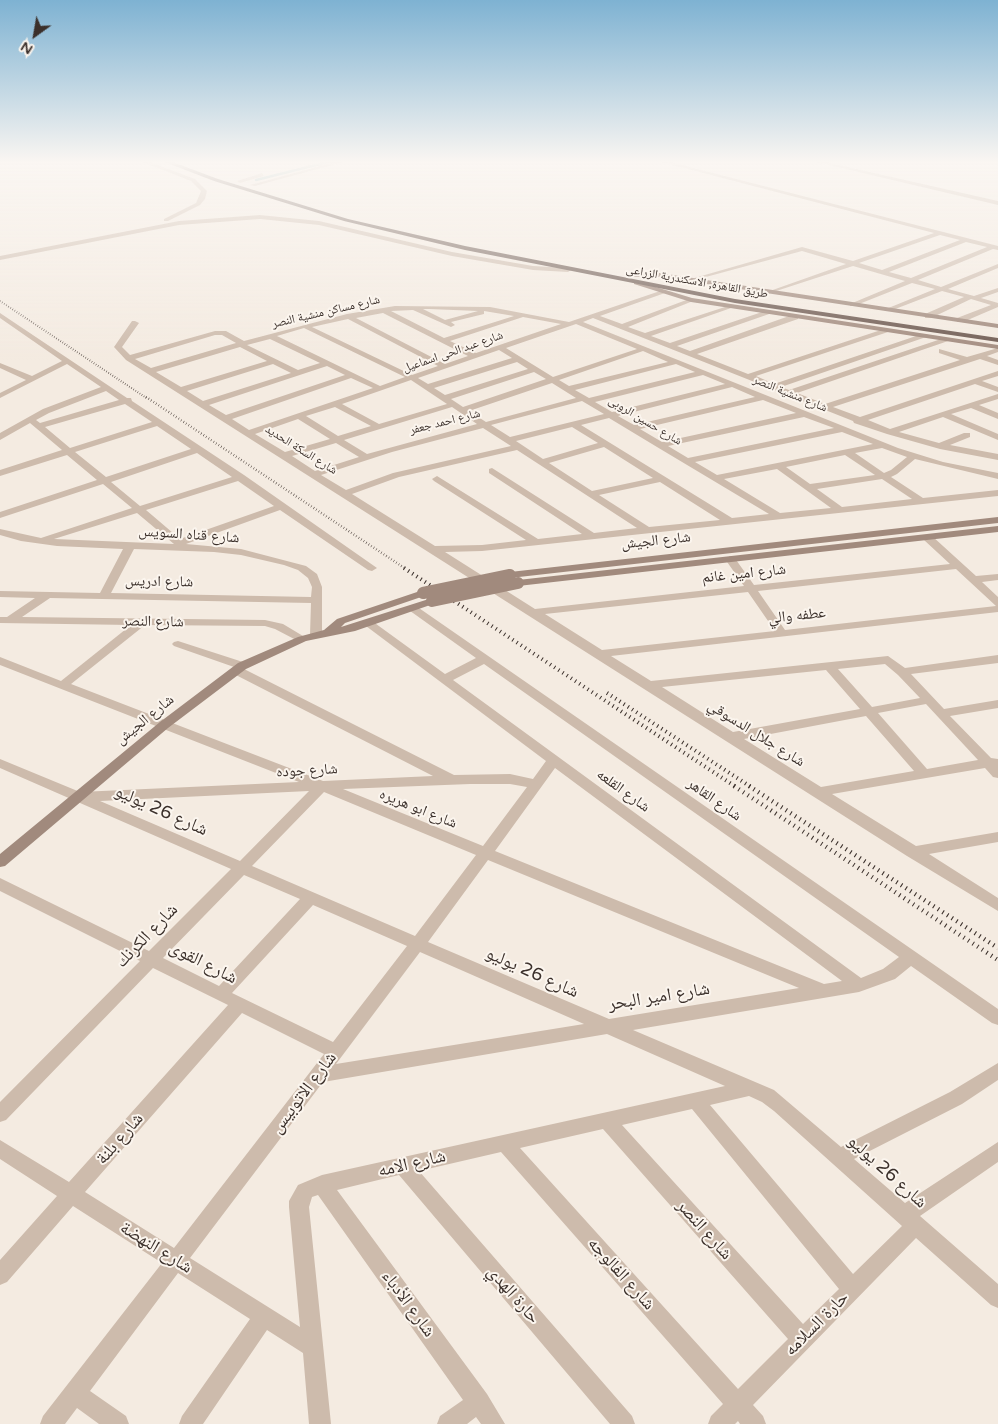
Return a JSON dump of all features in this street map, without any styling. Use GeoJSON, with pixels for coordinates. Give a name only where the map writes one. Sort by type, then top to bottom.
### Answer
{"type":"FeatureCollection","features":[{"type":"Feature","properties":{"kind":"highway","name":"طريق القاهرة, الاسكندرية الزراعى"},"geometry":{"type":"LineString","coordinates":[[379,227],[568,270],[636,283],[774,307],[998,340]]}},
{"type":"Feature","properties":{"kind":"highway","name":"طريق القاهرة, الاسكندرية الزراعى"},"geometry":{"type":"LineString","coordinates":[[407,227],[631,275],[780,301],[998,332]]}},
{"type":"Feature","properties":{"kind":"main road"},"geometry":{"type":"LineString","coordinates":[[631,275],[654,274],[769,293],[998,326]]}},
{"type":"Feature","properties":{"kind":"main road"},"geometry":{"type":"LineString","coordinates":[[636,283],[691,300],[998,349]]}},
{"type":"Feature","properties":{"kind":"main road","name":"شارع الجيش"},"geometry":{"type":"LineString","coordinates":[[322,633],[341,621],[428,597],[514,579],[998,520]]}},
{"type":"Feature","properties":{"kind":"main road","name":"شارع الجيش"},"geometry":{"type":"LineString","coordinates":[[514,579],[730,559],[998,529]]}},
{"type":"Feature","properties":{"kind":"main road","name":"شارع الجيش"},"geometry":{"type":"LineString","coordinates":[[0,862],[164,725],[239,668],[302,639],[322,633],[346,631],[412,608],[428,597]]}},
{"type":"Feature","properties":{"kind":"street"},"geometry":{"type":"LineString","coordinates":[[0,256],[137,227]]}},
{"type":"Feature","properties":{"kind":"street"},"geometry":{"type":"LineString","coordinates":[[0,256],[161,227]]}},
{"type":"Feature","properties":{"kind":"street"},"geometry":{"type":"LineString","coordinates":[[341,227],[452,254],[533,268],[568,270]]}},
{"type":"Feature","properties":{"kind":"street"},"geometry":{"type":"LineString","coordinates":[[918,227],[995,247]]}},
{"type":"Feature","properties":{"kind":"street"},"geometry":{"type":"LineString","coordinates":[[769,293],[940,233]]}},
{"type":"Feature","properties":{"kind":"street"},"geometry":{"type":"LineString","coordinates":[[883,272],[966,240]]}},
{"type":"Feature","properties":{"kind":"street"},"geometry":{"type":"LineString","coordinates":[[852,305],[995,247]]}},
{"type":"Feature","properties":{"kind":"street"},"geometry":{"type":"LineString","coordinates":[[693,280],[795,250],[806,250],[998,305]]}},
{"type":"Feature","properties":{"kind":"street"},"geometry":{"type":"LineString","coordinates":[[888,310],[998,266]]}},
{"type":"Feature","properties":{"kind":"street"},"geometry":{"type":"LineString","coordinates":[[928,316],[998,290]]}},
{"type":"Feature","properties":{"kind":"street","name":"شارع عبد الحى اسماعيل"},"geometry":{"type":"LineString","coordinates":[[249,433],[663,292]]}},
{"type":"Feature","properties":{"kind":"street"},"geometry":{"type":"LineString","coordinates":[[621,327],[691,300]]}},
{"type":"Feature","properties":{"kind":"street"},"geometry":{"type":"LineString","coordinates":[[960,320],[998,305]]}},
{"type":"Feature","properties":{"kind":"street"},"geometry":{"type":"LineString","coordinates":[[412,307],[448,323],[490,310]]}},
{"type":"Feature","properties":{"kind":"street","name":"شارع مساكن منشية النصر"},"geometry":{"type":"LineString","coordinates":[[150,371],[305,326],[383,310],[412,307],[490,310],[526,314],[574,323]]}},
{"type":"Feature","properties":{"kind":"street"},"geometry":{"type":"LineString","coordinates":[[644,336],[730,307]]}},
{"type":"Feature","properties":{"kind":"street"},"geometry":{"type":"LineString","coordinates":[[383,310],[475,356]]}},
{"type":"Feature","properties":{"kind":"street"},"geometry":{"type":"LineString","coordinates":[[669,346],[768,313]]}},
{"type":"Feature","properties":{"kind":"street"},"geometry":{"type":"LineString","coordinates":[[444,340],[526,314]]}},
{"type":"Feature","properties":{"kind":"street"},"geometry":{"type":"LineString","coordinates":[[0,315],[128,400],[372,568]]}},
{"type":"Feature","properties":{"kind":"street"},"geometry":{"type":"LineString","coordinates":[[347,316],[446,367]]}},
{"type":"Feature","properties":{"kind":"street","name":"شارع منشية النصر"},"geometry":{"type":"LineString","coordinates":[[594,316],[857,421],[923,442],[998,457]]}},
{"type":"Feature","properties":{"kind":"street"},"geometry":{"type":"LineString","coordinates":[[688,354],[795,317]]}},
{"type":"Feature","properties":{"kind":"street"},"geometry":{"type":"LineString","coordinates":[[135,323],[118,347],[129,358],[218,332],[298,373]]}},
{"type":"Feature","properties":{"kind":"street","name":"شارع منشية النصر"},"geometry":{"type":"LineString","coordinates":[[574,323],[911,455],[998,476]]}},
{"type":"Feature","properties":{"kind":"street"},"geometry":{"type":"LineString","coordinates":[[305,326],[413,378],[646,530]]}},
{"type":"Feature","properties":{"kind":"street"},"geometry":{"type":"LineString","coordinates":[[746,377],[887,331]]}},
{"type":"Feature","properties":{"kind":"street"},"geometry":{"type":"LineString","coordinates":[[270,336],[382,388]]}},
{"type":"Feature","properties":{"kind":"street"},"geometry":{"type":"LineString","coordinates":[[772,387],[925,336]]}},
{"type":"Feature","properties":{"kind":"street"},"geometry":{"type":"LineString","coordinates":[[189,340],[211,352]]}},
{"type":"Feature","properties":{"kind":"street"},"geometry":{"type":"LineString","coordinates":[[787,393],[947,340]]}},
{"type":"Feature","properties":{"kind":"street","name":"شارع حسين الروبى"},"geometry":{"type":"LineString","coordinates":[[500,348],[778,516]]}},
{"type":"Feature","properties":{"kind":"street"},"geometry":{"type":"LineString","coordinates":[[463,410],[643,349]]}},
{"type":"Feature","properties":{"kind":"street"},"geometry":{"type":"LineString","coordinates":[[823,407],[998,349]]}},
{"type":"Feature","properties":{"kind":"street"},"geometry":{"type":"LineString","coordinates":[[942,351],[967,360]]}},
{"type":"Feature","properties":{"kind":"street"},"geometry":{"type":"LineString","coordinates":[[980,356],[998,363]]}},
{"type":"Feature","properties":{"kind":"street","name":"شارع السكة الحديد"},"geometry":{"type":"LineString","coordinates":[[129,358],[497,589]]}},
{"type":"Feature","properties":{"kind":"street"},"geometry":{"type":"LineString","coordinates":[[428,387],[517,359]]}},
{"type":"Feature","properties":{"kind":"street"},"geometry":{"type":"LineString","coordinates":[[1,394],[68,360]]}},
{"type":"Feature","properties":{"kind":"street"},"geometry":{"type":"LineString","coordinates":[[799,360],[825,370]]}},
{"type":"Feature","properties":{"kind":"street"},"geometry":{"type":"LineString","coordinates":[[181,390],[273,361]]}},
{"type":"Feature","properties":{"kind":"street"},"geometry":{"type":"LineString","coordinates":[[568,389],[676,362]]}},
{"type":"Feature","properties":{"kind":"street"},"geometry":{"type":"LineString","coordinates":[[202,404],[328,363]]}},
{"type":"Feature","properties":{"kind":"street"},"geometry":{"type":"LineString","coordinates":[[0,365],[31,379]]}},
{"type":"Feature","properties":{"kind":"street"},"geometry":{"type":"LineString","coordinates":[[445,398],[535,369]]}},
{"type":"Feature","properties":{"kind":"street","name":"شارع احمد جعفر"},"geometry":{"type":"LineString","coordinates":[[315,474],[365,457],[485,424],[703,373]]}},
{"type":"Feature","properties":{"kind":"street"},"geometry":{"type":"LineString","coordinates":[[857,421],[998,373]]}},
{"type":"Feature","properties":{"kind":"street"},"geometry":{"type":"LineString","coordinates":[[226,418],[352,375]]}},
{"type":"Feature","properties":{"kind":"street"},"geometry":{"type":"LineString","coordinates":[[975,381],[998,395]]}},
{"type":"Feature","properties":{"kind":"street"},"geometry":{"type":"LineString","coordinates":[[509,440],[732,385]]}},
{"type":"Feature","properties":{"kind":"street"},"geometry":{"type":"LineString","coordinates":[[0,437],[30,419],[63,403],[108,387]]}},
{"type":"Feature","properties":{"kind":"street"},"geometry":{"type":"LineString","coordinates":[[715,478],[847,452],[878,443],[892,433],[998,395]]}},
{"type":"Feature","properties":{"kind":"street"},"geometry":{"type":"LineString","coordinates":[[632,428],[764,397]]}},
{"type":"Feature","properties":{"kind":"street"},"geometry":{"type":"LineString","coordinates":[[39,426],[128,400]]}},
{"type":"Feature","properties":{"kind":"street"},"geometry":{"type":"LineString","coordinates":[[336,404],[377,426]]}},
{"type":"Feature","properties":{"kind":"street"},"geometry":{"type":"LineString","coordinates":[[286,455],[454,404]]}},
{"type":"Feature","properties":{"kind":"street"},"geometry":{"type":"LineString","coordinates":[[971,405],[998,416]]}},
{"type":"Feature","properties":{"kind":"street"},"geometry":{"type":"LineString","coordinates":[[660,445],[805,414]]}},
{"type":"Feature","properties":{"kind":"street"},"geometry":{"type":"LineString","coordinates":[[942,414],[998,437]]}},
{"type":"Feature","properties":{"kind":"street"},"geometry":{"type":"LineString","coordinates":[[299,416],[365,457]]}},
{"type":"Feature","properties":{"kind":"street"},"geometry":{"type":"LineString","coordinates":[[30,419],[182,545],[282,506]]}},
{"type":"Feature","properties":{"kind":"street"},"geometry":{"type":"LineString","coordinates":[[0,473],[160,422]]}},
{"type":"Feature","properties":{"kind":"street"},"geometry":{"type":"LineString","coordinates":[[573,424],[729,521]]}},
{"type":"Feature","properties":{"kind":"street"},"geometry":{"type":"LineString","coordinates":[[687,461],[844,430]]}},
{"type":"Feature","properties":{"kind":"street"},"geometry":{"type":"LineString","coordinates":[[940,446],[967,435]]}},
{"type":"Feature","properties":{"kind":"street"},"geometry":{"type":"LineString","coordinates":[[809,487],[884,476],[894,472],[923,442]]}},
{"type":"Feature","properties":{"kind":"street"},"geometry":{"type":"LineString","coordinates":[[541,462],[605,444]]}},
{"type":"Feature","properties":{"kind":"street"},"geometry":{"type":"LineString","coordinates":[[346,493],[404,473],[518,447]]}},
{"type":"Feature","properties":{"kind":"street"},"geometry":{"type":"LineString","coordinates":[[0,515],[200,449]]}},
{"type":"Feature","properties":{"kind":"street"},"geometry":{"type":"LineString","coordinates":[[847,452],[921,501]]}},
{"type":"Feature","properties":{"kind":"street"},"geometry":{"type":"LineString","coordinates":[[15,456],[25,465]]}},
{"type":"Feature","properties":{"kind":"street"},"geometry":{"type":"LineString","coordinates":[[778,465],[840,510]]}},
{"type":"Feature","properties":{"kind":"street"},"geometry":{"type":"LineString","coordinates":[[492,471],[592,536]]}},
{"type":"Feature","properties":{"kind":"street"},"geometry":{"type":"LineString","coordinates":[[37,541],[241,477]]}},
{"type":"Feature","properties":{"kind":"street"},"geometry":{"type":"LineString","coordinates":[[437,479],[536,542]]}},
{"type":"Feature","properties":{"kind":"street"},"geometry":{"type":"LineString","coordinates":[[591,494],[661,479]]}},
{"type":"Feature","properties":{"kind":"street"},"geometry":{"type":"LineString","coordinates":[[434,549],[467,549],[998,493]]}},
{"type":"Feature","properties":{"kind":"street"},"geometry":{"type":"LineString","coordinates":[[58,496],[70,505]]}},
{"type":"Feature","properties":{"kind":"street","name":"شارع قناه السويس"},"geometry":{"type":"LineString","coordinates":[[2,536],[37,541],[130,546],[182,545],[267,557],[302,568],[313,576],[317,587],[322,633]]}},
{"type":"Feature","properties":{"kind":"street"},"geometry":{"type":"LineString","coordinates":[[928,538],[998,603]]}},
{"type":"Feature","properties":{"kind":"street"},"geometry":{"type":"LineString","coordinates":[[104,596],[130,546]]}},
{"type":"Feature","properties":{"kind":"street"},"geometry":{"type":"LineString","coordinates":[[730,559],[782,633]]}},
{"type":"Feature","properties":{"kind":"street","name":"شارع امين غانم"},"geometry":{"type":"LineString","coordinates":[[535,612],[957,566]]}},
{"type":"Feature","properties":{"kind":"street"},"geometry":{"type":"LineString","coordinates":[[972,580],[998,576]]}},
{"type":"Feature","properties":{"kind":"street","name":"شارع جلال الدسوقي"},"geometry":{"type":"LineString","coordinates":[[497,589],[998,905]]}},
{"type":"Feature","properties":{"kind":"street","name":"شارع ادريس"},"geometry":{"type":"LineString","coordinates":[[0,594],[318,600]]}},
{"type":"Feature","properties":{"kind":"street"},"geometry":{"type":"LineString","coordinates":[[0,627],[5,620],[47,595]]}},
{"type":"Feature","properties":{"kind":"street","name":"شارع القاهر"},"geometry":{"type":"LineString","coordinates":[[412,608],[998,1018]]}},
{"type":"Feature","properties":{"kind":"street","name":"عطفه والي"},"geometry":{"type":"LineString","coordinates":[[599,654],[998,609]]}},
{"type":"Feature","properties":{"kind":"street","name":"شارع النصر"},"geometry":{"type":"LineString","coordinates":[[5,620],[266,623],[279,626],[302,639]]}},
{"type":"Feature","properties":{"kind":"street"},"geometry":{"type":"LineString","coordinates":[[62,686],[142,622]]}},
{"type":"Feature","properties":{"kind":"street","name":"شارع القلعه"},"geometry":{"type":"LineString","coordinates":[[368,623],[859,985]]}},
{"type":"Feature","properties":{"kind":"street"},"geometry":{"type":"LineString","coordinates":[[178,644],[239,668],[452,780]]}},
{"type":"Feature","properties":{"kind":"street"},"geometry":{"type":"LineString","coordinates":[[445,679],[484,659]]}},
{"type":"Feature","properties":{"kind":"street"},"geometry":{"type":"LineString","coordinates":[[649,686],[886,659],[902,672],[941,713],[993,762],[998,774]]}},
{"type":"Feature","properties":{"kind":"street"},"geometry":{"type":"LineString","coordinates":[[902,672],[998,659]]}},
{"type":"Feature","properties":{"kind":"street","name":"شارع ابو هريره"},"geometry":{"type":"LineString","coordinates":[[0,661],[322,786],[823,991]]}},
{"type":"Feature","properties":{"kind":"street"},"geometry":{"type":"LineString","coordinates":[[828,665],[924,774]]}},
{"type":"Feature","properties":{"kind":"street"},"geometry":{"type":"LineString","coordinates":[[730,737],[929,700]]}},
{"type":"Feature","properties":{"kind":"street"},"geometry":{"type":"LineString","coordinates":[[941,713],[998,704]]}},
{"type":"Feature","properties":{"kind":"street","name":"شارع الاتوبيس"},"geometry":{"type":"LineString","coordinates":[[51,1424],[336,1052],[538,784],[554,760]]}},
{"type":"Feature","properties":{"kind":"street"},"geometry":{"type":"LineString","coordinates":[[817,792],[993,762]]}},
{"type":"Feature","properties":{"kind":"street","name":"شارع 26 يوليو"},"geometry":{"type":"LineString","coordinates":[[0,763],[604,1027],[750,1088],[780,1104],[998,1298]]}},
{"type":"Feature","properties":{"kind":"street","name":"شارع جوده"},"geometry":{"type":"LineString","coordinates":[[78,797],[452,780],[510,779],[538,784]]}},
{"type":"Feature","properties":{"kind":"street","name":"شارع الكرنك"},"geometry":{"type":"LineString","coordinates":[[0,1114],[322,786]]}},
{"type":"Feature","properties":{"kind":"street"},"geometry":{"type":"LineString","coordinates":[[912,852],[998,837]]}},
{"type":"Feature","properties":{"kind":"street","name":"شارع القوى"},"geometry":{"type":"LineString","coordinates":[[0,884],[336,1052]]}},
{"type":"Feature","properties":{"kind":"street"},"geometry":{"type":"LineString","coordinates":[[221,994],[310,898]]}},
{"type":"Feature","properties":{"kind":"street","name":"شارع امير البحر"},"geometry":{"type":"LineString","coordinates":[[318,1075],[859,985],[889,974],[911,956]]}},
{"type":"Feature","properties":{"kind":"street","name":"شارع بلنة"},"geometry":{"type":"LineString","coordinates":[[0,1275],[239,1004]]}},
{"type":"Feature","properties":{"kind":"street"},"geometry":{"type":"LineString","coordinates":[[839,1157],[956,1098],[998,1071]]}},
{"type":"Feature","properties":{"kind":"street","name":"شارع الامه"},"geometry":{"type":"LineString","coordinates":[[320,1424],[298,1207],[305,1191],[322,1184],[750,1088]]}},
{"type":"Feature","properties":{"kind":"street"},"geometry":{"type":"LineString","coordinates":[[695,1100],[852,1289]]}},
{"type":"Feature","properties":{"kind":"street","name":"شارع النصر"},"geometry":{"type":"LineString","coordinates":[[606,1120],[802,1339]]}},
{"type":"Feature","properties":{"kind":"street","name":"شارع الفالوجه"},"geometry":{"type":"LineString","coordinates":[[504,1143],[755,1424]]}},
{"type":"Feature","properties":{"kind":"street","name":"شارع النهضة"},"geometry":{"type":"LineString","coordinates":[[0,1149],[312,1347]]}},
{"type":"Feature","properties":{"kind":"street","name":"حارة السلامه"},"geometry":{"type":"LineString","coordinates":[[719,1424],[852,1289],[910,1220],[998,1151]]}},
{"type":"Feature","properties":{"kind":"street","name":"حارة الهدي"},"geometry":{"type":"LineString","coordinates":[[403,1166],[624,1424]]}},
{"type":"Feature","properties":{"kind":"street","name":"شارع الأدباء"},"geometry":{"type":"LineString","coordinates":[[322,1184],[494,1424]]}},
{"type":"Feature","properties":{"kind":"street"},"geometry":{"type":"LineString","coordinates":[[190,1424],[264,1317]]}},
{"type":"Feature","properties":{"kind":"street"},"geometry":{"type":"LineString","coordinates":[[75,1393],[118,1424]]}},
{"type":"Feature","properties":{"kind":"street"},"geometry":{"type":"LineString","coordinates":[[448,1424],[478,1402]]}},
{"type":"Feature","properties":{"kind":"railway"},"geometry":{"type":"LineString","coordinates":[[0,301],[148,399]]}},
{"type":"Feature","properties":{"kind":"railway"},"geometry":{"type":"LineString","coordinates":[[146,397],[406,569]]}},
{"type":"Feature","properties":{"kind":"railway"},"geometry":{"type":"LineString","coordinates":[[404,568],[736,787]]}},
{"type":"Feature","properties":{"kind":"railway"},"geometry":{"type":"LineString","coordinates":[[607,693],[751,787]]}},
{"type":"Feature","properties":{"kind":"railway"},"geometry":{"type":"LineString","coordinates":[[734,786],[998,960]]}},
{"type":"Feature","properties":{"kind":"railway"},"geometry":{"type":"LineString","coordinates":[[749,786],[998,948]]}}]}
